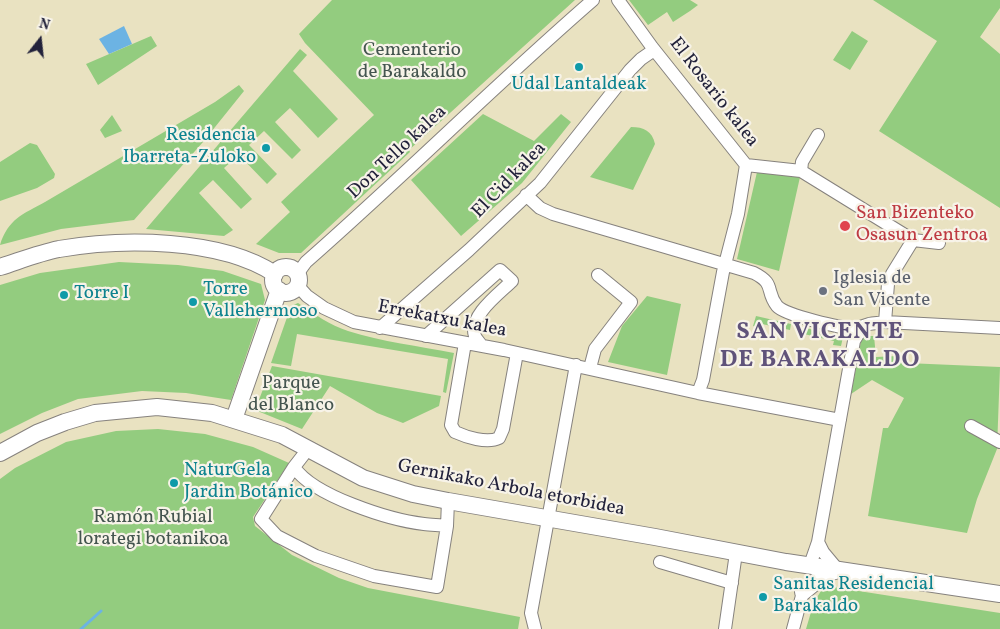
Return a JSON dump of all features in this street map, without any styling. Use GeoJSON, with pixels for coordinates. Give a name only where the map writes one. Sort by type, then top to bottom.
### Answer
{"type":"FeatureCollection","features":[{"type":"Feature","properties":{"kind":"street","name":"Don Tello kalea"},"geometry":{"type":"LineString","coordinates":[[290,285],[306,262],[394,184],[519,65],[593,0]]}},
{"type":"Feature","properties":{"kind":"street","name":"El Rosario kalea"},"geometry":{"type":"LineString","coordinates":[[618,0],[654,50],[746,165],[801,171]]}},
{"type":"Feature","properties":{"kind":"street","name":"El Cid kalea"},"geometry":{"type":"LineString","coordinates":[[380,328],[540,183],[630,70],[654,50]]}},
{"type":"Feature","properties":{"kind":"street"},"geometry":{"type":"LineString","coordinates":[[818,135],[802,162],[801,171],[912,240],[939,243]]}},
{"type":"Feature","properties":{"kind":"street"},"geometry":{"type":"LineString","coordinates":[[698,393],[703,380],[738,214],[746,165]]}},
{"type":"Feature","properties":{"kind":"street"},"geometry":{"type":"LineString","coordinates":[[526,195],[540,208],[553,214],[726,264],[763,277],[768,282],[778,308],[800,317],[855,328],[885,322],[1000,328]]}},
{"type":"Feature","properties":{"kind":"street"},"geometry":{"type":"LineString","coordinates":[[885,322],[888,284],[912,240]]}},
{"type":"Feature","properties":{"kind":"street"},"geometry":{"type":"LineString","coordinates":[[0,267],[58,250],[126,242],[173,244],[222,252],[253,262],[275,274]]}},
{"type":"Feature","properties":{"kind":"street"},"geometry":{"type":"LineString","coordinates":[[239,420],[290,285],[291,267],[278,270],[275,274],[274,283],[290,285]]}},
{"type":"Feature","properties":{"kind":"street"},"geometry":{"type":"LineString","coordinates":[[426,336],[500,270],[512,281],[480,312],[474,325],[474,335],[482,346]]}},
{"type":"Feature","properties":{"kind":"street"},"geometry":{"type":"LineString","coordinates":[[590,368],[595,349],[631,302],[598,275]]}},
{"type":"Feature","properties":{"kind":"street","name":"Errekatxu kalea"},"geometry":{"type":"LineString","coordinates":[[290,285],[324,308],[354,322],[517,353],[698,393],[840,420]]}},
{"type":"Feature","properties":{"kind":"street"},"geometry":{"type":"LineString","coordinates":[[794,629],[810,565],[818,542],[854,341],[863,326]]}},
{"type":"Feature","properties":{"kind":"street"},"geometry":{"type":"LineString","coordinates":[[465,343],[451,425],[454,432],[463,436],[493,441],[499,438],[503,429],[517,353]]}},
{"type":"Feature","properties":{"kind":"street"},"geometry":{"type":"LineString","coordinates":[[534,629],[531,613],[576,365]]}},
{"type":"Feature","properties":{"kind":"street","name":"Gernikako Arbola etorbidea"},"geometry":{"type":"LineString","coordinates":[[0,453],[37,433],[64,422],[95,413],[157,407],[212,413],[282,435],[370,480],[413,494],[786,562],[1000,594]]}},
{"type":"Feature","properties":{"kind":"street"},"geometry":{"type":"LineString","coordinates":[[972,426],[1000,442]]}},
{"type":"Feature","properties":{"kind":"street"},"geometry":{"type":"LineString","coordinates":[[308,449],[294,467],[261,519],[277,536],[316,556],[374,576],[437,587],[447,526],[448,501]]}},
{"type":"Feature","properties":{"kind":"street"},"geometry":{"type":"LineString","coordinates":[[294,467],[308,482],[336,497],[384,516],[424,524],[447,526]]}},
{"type":"Feature","properties":{"kind":"street"},"geometry":{"type":"LineString","coordinates":[[803,592],[825,574],[838,570],[823,552],[818,542]]}},
{"type":"Feature","properties":{"kind":"street"},"geometry":{"type":"LineString","coordinates":[[725,629],[736,553]]}},
{"type":"Feature","properties":{"kind":"street"},"geometry":{"type":"LineString","coordinates":[[660,562],[732,583]]}},
{"type":"Feature","properties":{"kind":"street"},"geometry":{"type":"LineString","coordinates":[[786,562],[801,582],[803,592]]}},
{"type":"Feature","properties":{"kind":"street"},"geometry":{"type":"LineString","coordinates":[[984,592],[1000,588]]}},
{"type":"Feature","properties":{"kind":"green space","name":"Cementerio de Barakaldo"},"geometry":{"type":"Polygon","coordinates":[[[332,0],[575,0],[409,150],[410,152],[301,253],[279,253],[256,244],[290,212],[281,202],[374,115],[305,43],[299,34],[332,0]]]}},
{"type":"Feature","properties":{"kind":"green space"},"geometry":{"type":"Polygon","coordinates":[[[629,0],[690,0],[698,5],[673,22],[667,12],[648,25],[629,0]]]}},
{"type":"Feature","properties":{"kind":"green space"},"geometry":{"type":"Polygon","coordinates":[[[873,0],[1000,0],[1000,8],[980,37],[1000,54],[1000,208],[879,131],[937,41],[873,0]]]}},
{"type":"Feature","properties":{"kind":"green space"},"geometry":{"type":"Polygon","coordinates":[[[852,31],[868,41],[850,70],[833,60],[852,31]]]}},
{"type":"Feature","properties":{"kind":"green space"},"geometry":{"type":"Polygon","coordinates":[[[151,36],[157,46],[98,85],[86,64],[151,36]]]}},
{"type":"Feature","properties":{"kind":"green space"},"geometry":{"type":"Polygon","coordinates":[[[300,49],[307,55],[293,71],[338,119],[318,138],[290,108],[275,122],[301,150],[292,159],[264,131],[249,145],[277,174],[267,184],[239,155],[224,168],[252,199],[241,209],[213,180],[199,193],[233,230],[224,236],[146,229],[300,49]]]}},
{"type":"Feature","properties":{"kind":"green space"},"geometry":{"type":"Polygon","coordinates":[[[239,85],[244,91],[203,142],[134,220],[61,229],[0,245],[7,229],[17,218],[215,102],[239,85]]]}},
{"type":"Feature","properties":{"kind":"green space"},"geometry":{"type":"Polygon","coordinates":[[[483,114],[534,141],[561,114],[571,122],[522,183],[461,236],[411,180],[483,114]]]}},
{"type":"Feature","properties":{"kind":"green space"},"geometry":{"type":"Polygon","coordinates":[[[112,115],[122,131],[105,138],[100,130],[112,115]]]}},
{"type":"Feature","properties":{"kind":"green space"},"geometry":{"type":"Polygon","coordinates":[[[631,127],[640,128],[650,133],[655,144],[633,190],[590,177],[631,127]]]}},
{"type":"Feature","properties":{"kind":"green space"},"geometry":{"type":"Polygon","coordinates":[[[30,143],[37,145],[55,174],[54,178],[37,188],[0,201],[0,162],[30,143]]]}},
{"type":"Feature","properties":{"kind":"green space"},"geometry":{"type":"Polygon","coordinates":[[[757,172],[800,177],[779,271],[737,259],[757,172]]]}},
{"type":"Feature","properties":{"kind":"green space"},"geometry":{"type":"Polygon","coordinates":[[[119,262],[178,265],[223,271],[261,284],[265,300],[231,400],[186,393],[142,391],[78,399],[42,413],[0,434],[0,285],[40,273],[119,262]]]}},
{"type":"Feature","properties":{"kind":"green space"},"geometry":{"type":"Polygon","coordinates":[[[647,296],[681,304],[667,375],[608,362],[622,326],[647,296]]]}},
{"type":"Feature","properties":{"kind":"green space"},"geometry":{"type":"Polygon","coordinates":[[[298,303],[341,329],[387,341],[454,353],[446,393],[443,392],[448,359],[297,334],[291,366],[271,363],[291,306],[298,303]]]}},
{"type":"Feature","properties":{"kind":"green space"},"geometry":{"type":"Polygon","coordinates":[[[756,316],[791,324],[790,330],[762,324],[760,328],[753,326],[756,316]]]}},
{"type":"Feature","properties":{"kind":"green space"},"geometry":{"type":"Polygon","coordinates":[[[806,328],[843,337],[841,346],[833,345],[834,341],[804,334],[806,328]]]}},
{"type":"Feature","properties":{"kind":"green space"},"geometry":{"type":"Polygon","coordinates":[[[862,336],[874,336],[876,357],[898,356],[906,363],[1000,367],[997,449],[977,499],[967,533],[868,516],[883,428],[888,428],[904,398],[872,380],[851,394],[862,336]]]}},
{"type":"Feature","properties":{"kind":"green space","name":"Parque del Blanco"},"geometry":{"type":"Polygon","coordinates":[[[272,366],[441,396],[439,406],[403,423],[377,413],[330,386],[302,429],[255,410],[272,366]]]}},
{"type":"Feature","properties":{"kind":"green space","name":"Ramón Rubial lorategi botanikoa"},"geometry":{"type":"Polygon","coordinates":[[[158,429],[205,434],[253,447],[289,463],[253,517],[255,526],[292,555],[339,578],[368,588],[520,617],[518,629],[0,629],[0,479],[15,468],[66,442],[116,431],[158,429]]]}},
{"type":"Feature","properties":{"kind":"green space"},"geometry":{"type":"Polygon","coordinates":[[[833,587],[1000,613],[1000,629],[806,629],[814,602],[821,591],[833,587]]]}},
{"type":"Feature","properties":{"kind":"water"},"geometry":{"type":"Polygon","coordinates":[[[124,26],[132,44],[109,54],[99,39],[124,26]]]}},
{"type":"Feature","properties":{"kind":"waterway"},"geometry":{"type":"LineString","coordinates":[[81,629],[101,611]]}},
{"type":"Feature","properties":{"kind":"place","name":"Udal Lantaldeak"},"geometry":{"type":"Point","coordinates":[579,67]}},
{"type":"Feature","properties":{"kind":"place","name":"Residencia Ibarreta-Zuloko"},"geometry":{"type":"Point","coordinates":[266,148]}},
{"type":"Feature","properties":{"kind":"place","name":"San Bizenteko Osasun Zentroa"},"geometry":{"type":"Point","coordinates":[845,226]}},
{"type":"Feature","properties":{"kind":"place","name":"Iglesia de San Vicente"},"geometry":{"type":"Point","coordinates":[823,291]}},
{"type":"Feature","properties":{"kind":"place","name":"Torre I"},"geometry":{"type":"Point","coordinates":[64,295]}},
{"type":"Feature","properties":{"kind":"place","name":"Torre Vallehermoso"},"geometry":{"type":"Point","coordinates":[193,302]}},
{"type":"Feature","properties":{"kind":"place","name":"NaturGela Jardin Botánico"},"geometry":{"type":"Point","coordinates":[174,483]}},
{"type":"Feature","properties":{"kind":"place","name":"Sanitas Residencial Barakaldo"},"geometry":{"type":"Point","coordinates":[763,597]}},
{"type":"Feature","properties":{"kind":"district","name":"SAN VICENTE DE BARAKALDO"},"geometry":{"type":"Point","coordinates":[820,348]}}]}
